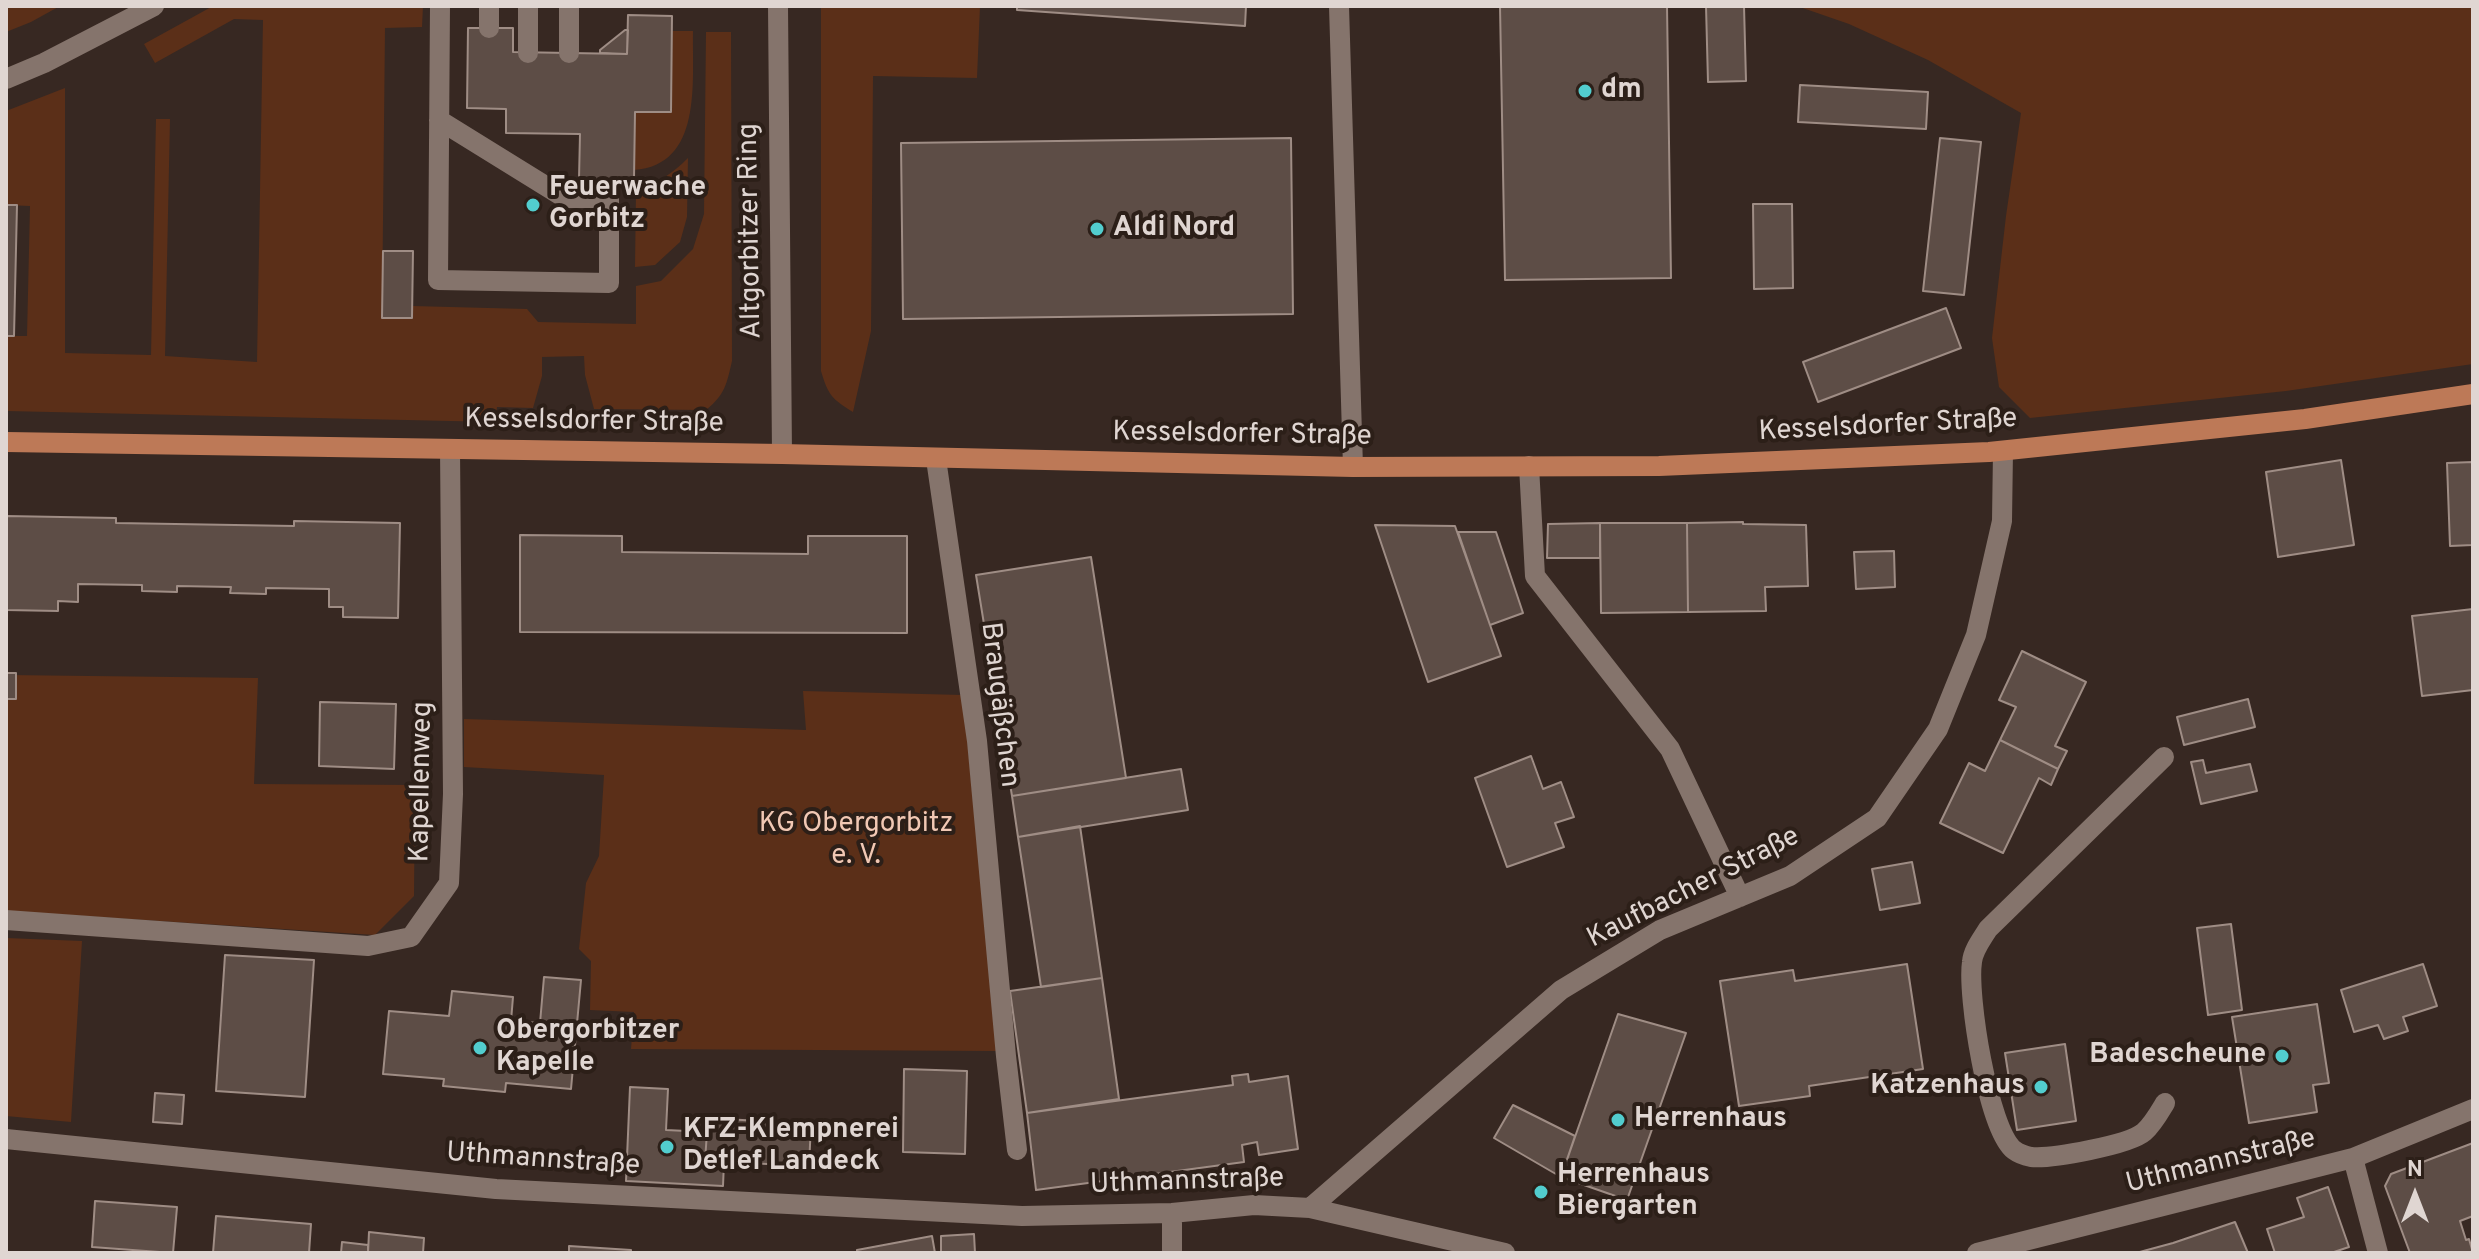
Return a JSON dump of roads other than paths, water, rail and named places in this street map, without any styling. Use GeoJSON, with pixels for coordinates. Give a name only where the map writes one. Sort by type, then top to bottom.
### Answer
{"type":"FeatureCollection","features":[{"type":"Feature","properties":{"kind":"main road","name":"Kesselsdorfer Straße"},"geometry":{"type":"LineString","coordinates":[[6,442],[782,454],[1353,467],[1659,466],[2003,451],[2305,419],[2473,394]]}},
{"type":"Feature","properties":{"kind":"street"},"geometry":{"type":"LineString","coordinates":[[6,79],[44,63],[154,6]]}},
{"type":"Feature","properties":{"kind":"street"},"geometry":{"type":"LineString","coordinates":[[439,120],[565,198],[609,198],[609,283],[438,280],[439,120],[440,6]]}},
{"type":"Feature","properties":{"kind":"street"},"geometry":{"type":"LineString","coordinates":[[489,6],[489,28]]}},
{"type":"Feature","properties":{"kind":"street"},"geometry":{"type":"LineString","coordinates":[[528,6],[528,53]]}},
{"type":"Feature","properties":{"kind":"street"},"geometry":{"type":"LineString","coordinates":[[569,6],[569,53]]}},
{"type":"Feature","properties":{"kind":"street","name":"Altgorbitzer Ring"},"geometry":{"type":"LineString","coordinates":[[778,6],[782,454]]}},
{"type":"Feature","properties":{"kind":"street"},"geometry":{"type":"LineString","coordinates":[[1339,6],[1353,467]]}},
{"type":"Feature","properties":{"kind":"street","name":"Kapellenweg"},"geometry":{"type":"LineString","coordinates":[[6,920],[368,946],[411,937],[449,883],[453,794],[450,449]]}},
{"type":"Feature","properties":{"kind":"street","name":"Kaufbacher Straße"},"geometry":{"type":"LineString","coordinates":[[1310,1208],[1561,990],[1660,930],[1790,876],[1877,818],[1938,729],[1976,635],[2002,521],[2003,451]]}},
{"type":"Feature","properties":{"kind":"street","name":"Braugäßchen"},"geometry":{"type":"LineString","coordinates":[[936,459],[977,741],[1017,1150]]}},
{"type":"Feature","properties":{"kind":"street"},"geometry":{"type":"LineString","coordinates":[[1529,466],[1535,576],[1670,749],[1740,897]]}},
{"type":"Feature","properties":{"kind":"street"},"geometry":{"type":"LineString","coordinates":[[2164,757],[1988,929],[1972,958],[1971,973],[1983,1070],[1996,1118],[2014,1149],[2029,1157],[2054,1156],[2118,1143],[2142,1134],[2157,1118],[2165,1103]]}},
{"type":"Feature","properties":{"kind":"street","name":"Uthmannstraße"},"geometry":{"type":"LineString","coordinates":[[1977,1253],[2353,1158],[2473,1109]]}},
{"type":"Feature","properties":{"kind":"street","name":"Uthmannstraße"},"geometry":{"type":"LineString","coordinates":[[6,1139],[496,1189],[1022,1216],[1172,1213],[1254,1205],[1310,1208],[1505,1253]]}},
{"type":"Feature","properties":{"kind":"street"},"geometry":{"type":"LineString","coordinates":[[2353,1158],[2378,1253]]}},
{"type":"Feature","properties":{"kind":"street"},"geometry":{"type":"LineString","coordinates":[[1172,1213],[1172,1253]]}},
{"type":"Feature","properties":{"kind":"place","name":"dm"},"geometry":{"type":"Point","coordinates":[1585,91]}},
{"type":"Feature","properties":{"kind":"place","name":"Feuerwache Gorbitz"},"geometry":{"type":"Point","coordinates":[533,205]}},
{"type":"Feature","properties":{"kind":"place","name":"Aldi Nord"},"geometry":{"type":"Point","coordinates":[1097,229]}},
{"type":"Feature","properties":{"kind":"place","name":"Obergorbitzer Kapelle"},"geometry":{"type":"Point","coordinates":[480,1048]}},
{"type":"Feature","properties":{"kind":"place","name":"Badescheune"},"geometry":{"type":"Point","coordinates":[2282,1056]}},
{"type":"Feature","properties":{"kind":"place","name":"Katzenhaus"},"geometry":{"type":"Point","coordinates":[2041,1087]}},
{"type":"Feature","properties":{"kind":"place","name":"Herrenhaus"},"geometry":{"type":"Point","coordinates":[1618,1120]}},
{"type":"Feature","properties":{"kind":"place","name":"KFZ-Klempnerei Detlef Landeck"},"geometry":{"type":"Point","coordinates":[667,1147]}},
{"type":"Feature","properties":{"kind":"place","name":"Herrenhaus Biergarten"},"geometry":{"type":"Point","coordinates":[1541,1192]}},
{"type":"Feature","properties":{"kind":"park label","name":"KG Obergorbitz e. V."},"geometry":{"type":"Point","coordinates":[856,841]}}]}
